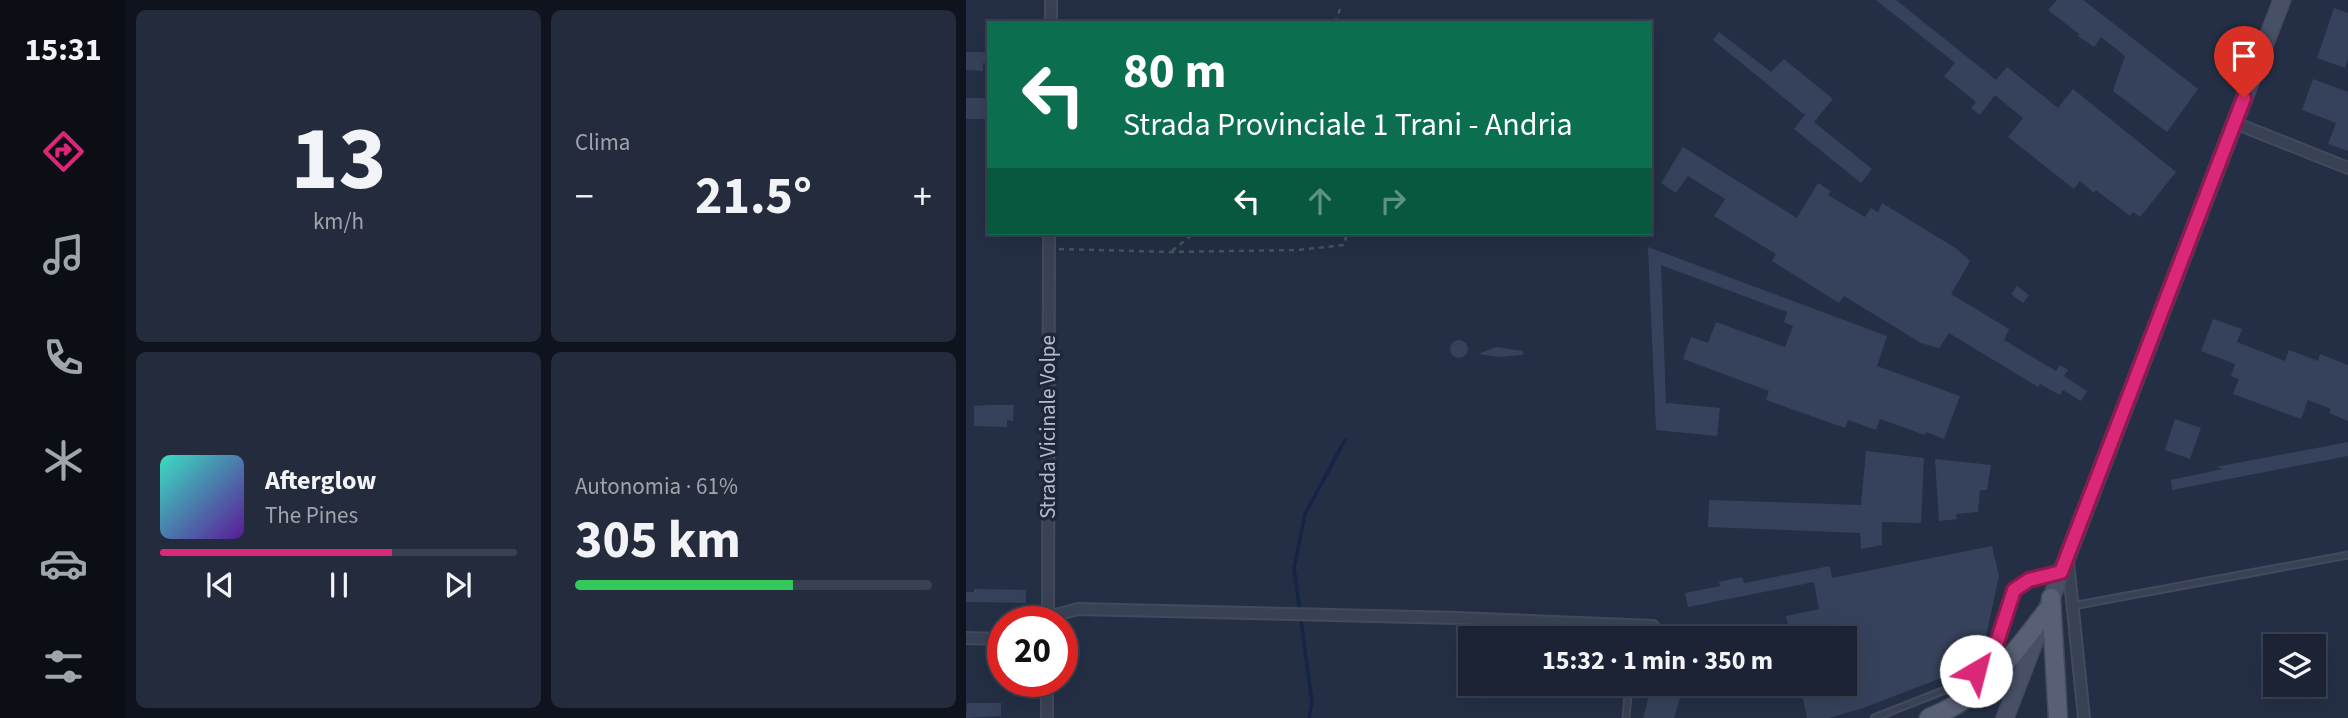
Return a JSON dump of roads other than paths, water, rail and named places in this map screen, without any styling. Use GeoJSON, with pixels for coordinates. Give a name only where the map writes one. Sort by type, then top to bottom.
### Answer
{"type":"FeatureCollection","features":[{"type":"Feature","properties":{"kind":"main road"},"geometry":{"type":"LineString","coordinates":[[2005,718],[2282,0]]}},
{"type":"Feature","properties":{"kind":"main road"},"geometry":{"type":"LineString","coordinates":[[1929,718],[1969,697],[1997,675],[2049,605]]}},
{"type":"Feature","properties":{"kind":"main road"},"geometry":{"type":"LineString","coordinates":[[2049,605],[2059,718]]}},
{"type":"Feature","properties":{"kind":"street"},"geometry":{"type":"LineString","coordinates":[[1051,0],[1051,21]]}},
{"type":"Feature","properties":{"kind":"street"},"geometry":{"type":"LineString","coordinates":[[2235,123],[2348,167]]}},
{"type":"Feature","properties":{"kind":"street","name":"Strada Vicinale Volpe"},"geometry":{"type":"LineString","coordinates":[[1048,606],[1049,235]]}},
{"type":"Feature","properties":{"kind":"street"},"geometry":{"type":"LineString","coordinates":[[2067,555],[2084,718]]}},
{"type":"Feature","properties":{"kind":"street"},"geometry":{"type":"LineString","coordinates":[[1078,609],[1457,618],[1653,626]]}},
{"type":"Feature","properties":{"kind":"street"},"geometry":{"type":"LineString","coordinates":[[966,638],[987,639]]}},
{"type":"Feature","properties":{"kind":"street"},"geometry":{"type":"LineString","coordinates":[[1046,718],[1047,697]]}},
{"type":"Feature","properties":{"kind":"lane"},"geometry":{"type":"LineString","coordinates":[[2071,606],[2348,555]]}},
{"type":"Feature","properties":{"kind":"lane"},"geometry":{"type":"LineString","coordinates":[[1874,718],[1945,690],[1976,671],[1991,655],[2014,590],[2029,580],[2061,572]]}},
{"type":"Feature","properties":{"kind":"lane"},"geometry":{"type":"LineString","coordinates":[[1626,718],[1628,696]]}},
{"type":"Feature","properties":{"kind":"waterway"},"geometry":{"type":"LineString","coordinates":[[1309,718],[1312,702],[1294,568],[1305,514],[1345,440]]}}]}
